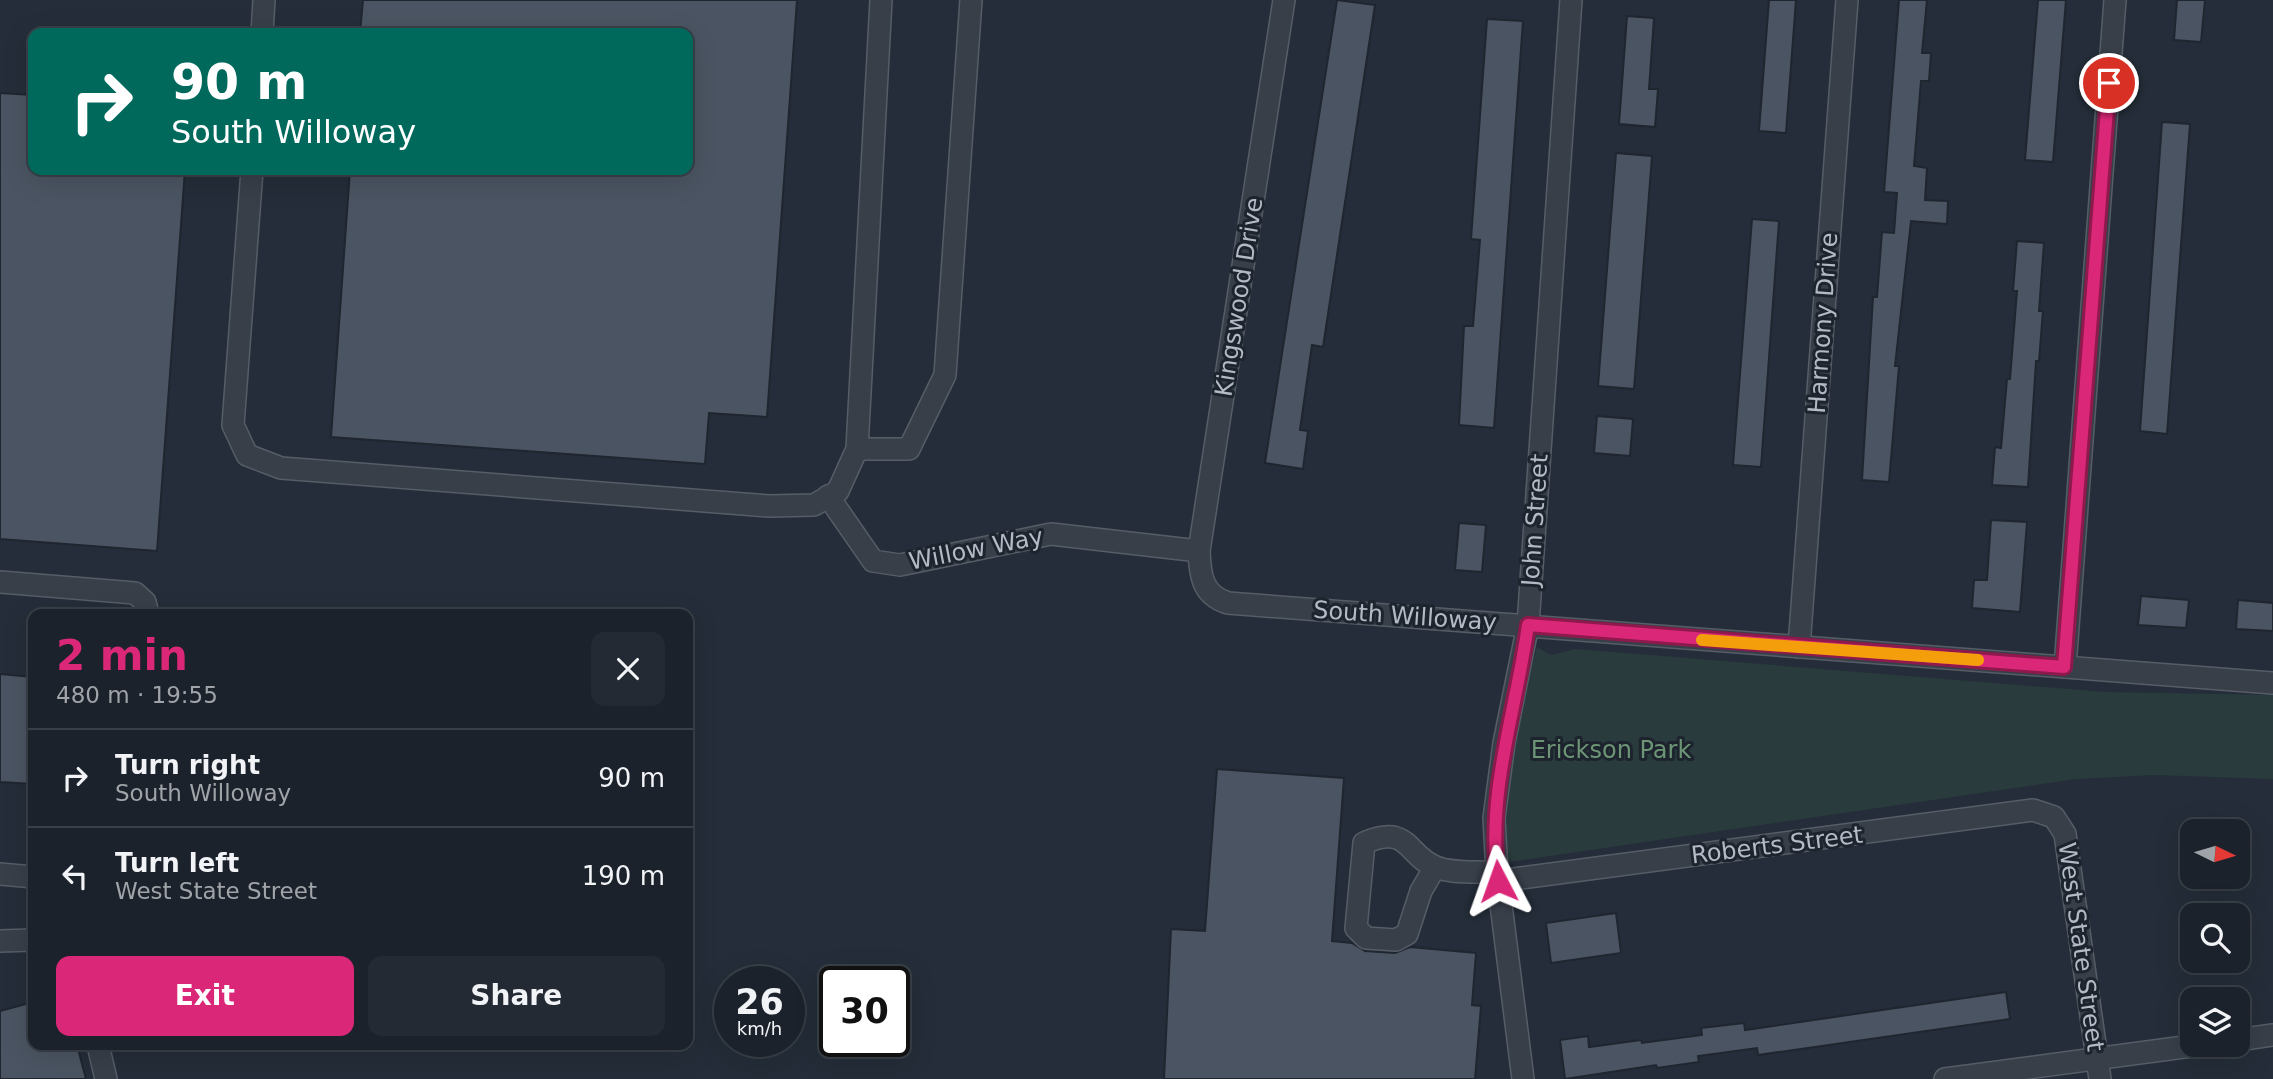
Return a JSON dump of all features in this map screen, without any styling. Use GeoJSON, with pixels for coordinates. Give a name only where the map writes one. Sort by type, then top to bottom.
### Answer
{"type":"FeatureCollection","features":[{"type":"Feature","properties":{"kind":"street"},"geometry":{"type":"LineString","coordinates":[[262,28],[264,0]]}},
{"type":"Feature","properties":{"kind":"street"},"geometry":{"type":"LineString","coordinates":[[252,175],[233,425],[247,455],[281,468],[769,506],[814,505],[838,491],[857,449],[881,0]]}},
{"type":"Feature","properties":{"kind":"street"},"geometry":{"type":"LineString","coordinates":[[857,449],[909,449],[945,374],[971,0]]}},
{"type":"Feature","properties":{"kind":"street","name":"Kingswood Drive"},"geometry":{"type":"LineString","coordinates":[[1209,592],[1200,575],[1199,551],[1284,0]]}},
{"type":"Feature","properties":{"kind":"street","name":"John Street"},"geometry":{"type":"LineString","coordinates":[[1523,1079],[1498,877],[1494,818],[1497,784],[1528,625],[1572,0]]}},
{"type":"Feature","properties":{"kind":"street","name":"Harmony Drive"},"geometry":{"type":"LineString","coordinates":[[1799,647],[1847,0]]}},
{"type":"Feature","properties":{"kind":"street"},"geometry":{"type":"LineString","coordinates":[[2064,667],[2115,0]]}},
{"type":"Feature","properties":{"kind":"street","name":"Willow Way"},"geometry":{"type":"LineString","coordinates":[[828,496],[873,561],[900,565],[1051,534],[1199,551]]}},
{"type":"Feature","properties":{"kind":"street"},"geometry":{"type":"LineString","coordinates":[[0,582],[135,593],[145,602],[147,609]]}},
{"type":"Feature","properties":{"kind":"street","name":"South Willoway"},"geometry":{"type":"LineString","coordinates":[[1209,592],[1216,600],[1228,603],[2273,683]]}},
{"type":"Feature","properties":{"kind":"street","name":"Roberts Street"},"geometry":{"type":"LineString","coordinates":[[1436,867],[1498,877],[2033,810],[2054,817]]}},
{"type":"Feature","properties":{"kind":"street","name":"West State Street"},"geometry":{"type":"LineString","coordinates":[[2054,817],[2065,834],[2099,1069]]}},
{"type":"Feature","properties":{"kind":"street"},"geometry":{"type":"LineString","coordinates":[[1378,836],[1402,839],[1436,867],[1421,891],[1407,934],[1396,940],[1366,938],[1356,928],[1364,843],[1378,836]]}},
{"type":"Feature","properties":{"kind":"street"},"geometry":{"type":"LineString","coordinates":[[0,874],[28,877]]}},
{"type":"Feature","properties":{"kind":"street"},"geometry":{"type":"LineString","coordinates":[[0,941],[28,940]]}},
{"type":"Feature","properties":{"kind":"street"},"geometry":{"type":"LineString","coordinates":[[2250,1038],[2273,1035]]}},
{"type":"Feature","properties":{"kind":"street"},"geometry":{"type":"LineString","coordinates":[[99,1050],[107,1079]]}},
{"type":"Feature","properties":{"kind":"street"},"geometry":{"type":"LineString","coordinates":[[1945,1079],[2099,1069],[2180,1050]]}},
{"type":"Feature","properties":{"kind":"green space","name":"Erickson Park"},"geometry":{"type":"Polygon","coordinates":[[[1537,647],[1551,655],[1575,649],[2106,692],[2273,695],[2273,779],[2155,775],[2076,779],[1502,863],[1503,781],[1537,647]]]}},
{"type":"Feature","properties":{"kind":"building"},"geometry":{"type":"Polygon","coordinates":[[[363,0],[797,0],[767,417],[709,413],[705,464],[331,437],[350,175],[693,175],[693,28],[360,28],[363,0]]]}},
{"type":"Feature","properties":{"kind":"building"},"geometry":{"type":"Polygon","coordinates":[[[1337,0],[1375,5],[1323,347],[1312,345],[1300,430],[1308,431],[1303,469],[1265,463],[1337,0]]]}},
{"type":"Feature","properties":{"kind":"building"},"geometry":{"type":"Polygon","coordinates":[[[1769,0],[1796,0],[1786,133],[1759,131],[1769,0]]]}},
{"type":"Feature","properties":{"kind":"building"},"geometry":{"type":"Polygon","coordinates":[[[1899,0],[1927,0],[1922,53],[1931,53],[1929,81],[1921,81],[1914,166],[1927,168],[1925,200],[1948,201],[1947,224],[1911,221],[1895,366],[1899,366],[1889,482],[1862,480],[1873,297],[1877,297],[1882,232],[1894,233],[1897,193],[1884,192],[1899,0]]]}},
{"type":"Feature","properties":{"kind":"building"},"geometry":{"type":"Polygon","coordinates":[[[2038,0],[2066,0],[2053,162],[2025,160],[2038,0]]]}},
{"type":"Feature","properties":{"kind":"building"},"geometry":{"type":"Polygon","coordinates":[[[2177,0],[2205,0],[2201,42],[2174,40],[2177,0]]]}},
{"type":"Feature","properties":{"kind":"building"},"geometry":{"type":"Polygon","coordinates":[[[1627,16],[1654,18],[1649,89],[1658,89],[1655,127],[1619,124],[1627,16]]]}},
{"type":"Feature","properties":{"kind":"building"},"geometry":{"type":"Polygon","coordinates":[[[1487,19],[1523,21],[1494,428],[1459,425],[1464,326],[1473,326],[1480,240],[1471,239],[1487,19]]]}},
{"type":"Feature","properties":{"kind":"building"},"geometry":{"type":"Polygon","coordinates":[[[0,93],[28,95],[28,175],[185,175],[157,551],[0,539],[0,93]]]}},
{"type":"Feature","properties":{"kind":"building"},"geometry":{"type":"Polygon","coordinates":[[[2162,122],[2190,124],[2167,434],[2140,431],[2162,122]]]}},
{"type":"Feature","properties":{"kind":"building"},"geometry":{"type":"Polygon","coordinates":[[[1616,153],[1652,156],[1634,389],[1598,386],[1616,153]]]}},
{"type":"Feature","properties":{"kind":"building"},"geometry":{"type":"Polygon","coordinates":[[[1752,219],[1779,221],[1761,467],[1733,465],[1752,219]]]}},
{"type":"Feature","properties":{"kind":"building"},"geometry":{"type":"Polygon","coordinates":[[[2017,241],[2044,243],[2039,311],[2043,311],[2039,361],[2036,361],[2028,487],[1992,485],[1995,447],[2001,448],[2007,379],[2010,379],[2017,291],[2013,291],[2017,241]]]}},
{"type":"Feature","properties":{"kind":"building"},"geometry":{"type":"Polygon","coordinates":[[[1597,416],[1633,419],[1630,456],[1594,453],[1597,416]]]}},
{"type":"Feature","properties":{"kind":"building"},"geometry":{"type":"Polygon","coordinates":[[[1991,520],[2027,522],[2020,612],[1972,608],[1974,580],[1987,580],[1991,520]]]}},
{"type":"Feature","properties":{"kind":"building"},"geometry":{"type":"Polygon","coordinates":[[[1459,523],[1486,525],[1482,572],[1455,570],[1459,523]]]}},
{"type":"Feature","properties":{"kind":"building"},"geometry":{"type":"Polygon","coordinates":[[[2141,596],[2189,600],[2186,628],[2138,625],[2141,596]]]}},
{"type":"Feature","properties":{"kind":"building"},"geometry":{"type":"Polygon","coordinates":[[[2238,600],[2273,603],[2273,631],[2236,629],[2238,600]]]}},
{"type":"Feature","properties":{"kind":"building"},"geometry":{"type":"Polygon","coordinates":[[[0,674],[28,677],[28,784],[0,782],[0,674]]]}},
{"type":"Feature","properties":{"kind":"building"},"geometry":{"type":"Polygon","coordinates":[[[1217,769],[1344,778],[1332,941],[1352,943],[1365,951],[1395,953],[1410,947],[1476,953],[1472,1005],[1481,1006],[1475,1079],[1164,1079],[1171,929],[1205,931],[1217,769]]]}},
{"type":"Feature","properties":{"kind":"building"},"geometry":{"type":"Polygon","coordinates":[[[1616,913],[1621,953],[1551,963],[1546,923],[1616,913]]]}},
{"type":"Feature","properties":{"kind":"building"},"geometry":{"type":"Polygon","coordinates":[[[2006,992],[2010,1019],[1758,1055],[1757,1048],[1698,1056],[1699,1062],[1657,1068],[1656,1065],[1565,1079],[1560,1040],[1588,1036],[1589,1047],[1641,1040],[1642,1043],[1702,1035],[1701,1028],[1744,1023],[1745,1030],[2006,992]]]}},
{"type":"Feature","properties":{"kind":"building"},"geometry":{"type":"Polygon","coordinates":[[[28,1003],[28,1050],[78,1050],[86,1079],[0,1079],[0,1011],[28,1003]]]}},
{"type":"Feature","properties":{"kind":"slow traffic"},"geometry":{"type":"LineString","coordinates":[[1702,640],[1978,660]]}},
{"type":"Feature","properties":{"kind":"route"},"geometry":{"type":"LineString","coordinates":[[1498,881],[1494,818],[1497,784],[1523,662],[1528,625],[1560,630],[2064,667],[2109,83]]}}]}
